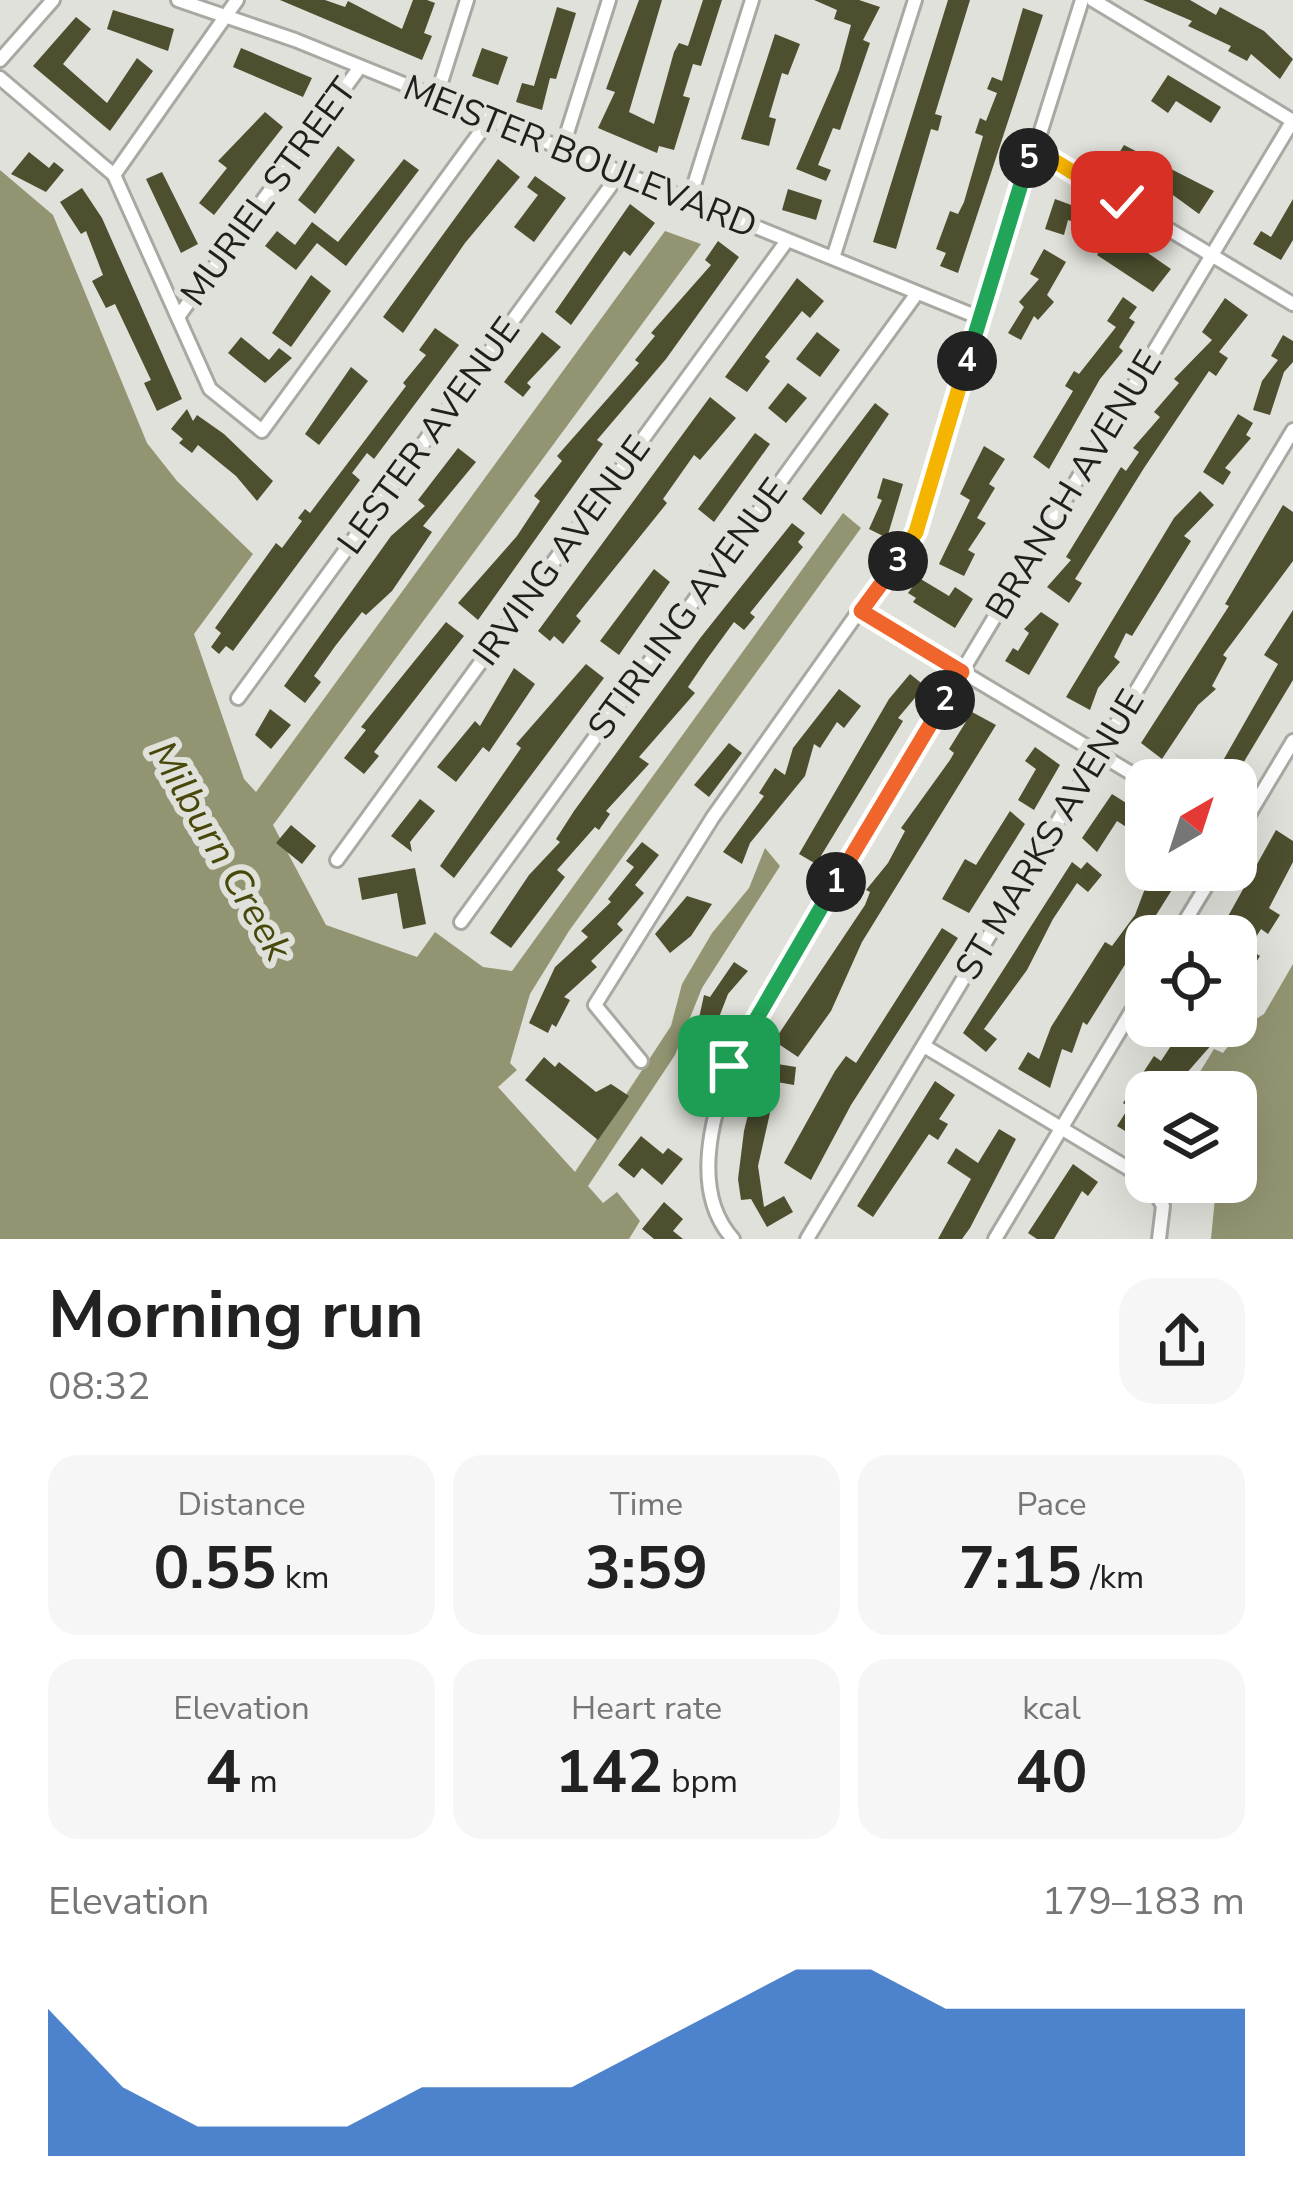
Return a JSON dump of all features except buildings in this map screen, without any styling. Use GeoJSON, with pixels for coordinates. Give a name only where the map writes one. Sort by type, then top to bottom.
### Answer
{"type":"FeatureCollection","features":[{"type":"Feature","properties":{"kind":"street"},"geometry":{"type":"LineString","coordinates":[[0,60],[52,0]]}},
{"type":"Feature","properties":{"kind":"street","name":"MEISTER BOULEVARD"},"geometry":{"type":"LineString","coordinates":[[178,0],[436,98],[833,258],[915,296],[980,318]]}},
{"type":"Feature","properties":{"kind":"street"},"geometry":{"type":"LineString","coordinates":[[114,175],[237,0]]}},
{"type":"Feature","properties":{"kind":"street"},"geometry":{"type":"LineString","coordinates":[[436,98],[466,0]]}},
{"type":"Feature","properties":{"kind":"street"},"geometry":{"type":"LineString","coordinates":[[562,148],[609,0]]}},
{"type":"Feature","properties":{"kind":"street"},"geometry":{"type":"LineString","coordinates":[[689,201],[752,0]]}},
{"type":"Feature","properties":{"kind":"street"},"geometry":{"type":"LineString","coordinates":[[833,258],[915,0]]}},
{"type":"Feature","properties":{"kind":"street"},"geometry":{"type":"LineString","coordinates":[[641,1061],[596,1005],[713,817],[916,532],[1082,0]]}},
{"type":"Feature","properties":{"kind":"street"},"geometry":{"type":"LineString","coordinates":[[1093,0],[1293,120]]}},
{"type":"Feature","properties":{"kind":"street","name":"MURIEL STREET"},"geometry":{"type":"LineString","coordinates":[[178,317],[360,68]]}},
{"type":"Feature","properties":{"kind":"street"},"geometry":{"type":"LineString","coordinates":[[0,78],[114,175],[210,389],[262,431],[489,120]]}},
{"type":"Feature","properties":{"kind":"street","name":"BRANCH AVENUE"},"geometry":{"type":"LineString","coordinates":[[733,1239],[713,1206],[709,1180],[711,1142],[729,1066],[1293,120]]}},
{"type":"Feature","properties":{"kind":"street"},"geometry":{"type":"LineString","coordinates":[[1033,148],[1293,304]]}},
{"type":"Feature","properties":{"kind":"street","name":"LESTER AVENUE"},"geometry":{"type":"LineString","coordinates":[[238,698],[620,173]]}},
{"type":"Feature","properties":{"kind":"street","name":"IRVING AVENUE"},"geometry":{"type":"LineString","coordinates":[[337,860],[786,242]]}},
{"type":"Feature","properties":{"kind":"street","name":"STIRLING AVENUE"},"geometry":{"type":"LineString","coordinates":[[460,922],[915,296]]}},
{"type":"Feature","properties":{"kind":"street","name":"ST MARKS AVENUE"},"geometry":{"type":"LineString","coordinates":[[807,1239],[1293,430]]}},
{"type":"Feature","properties":{"kind":"street"},"geometry":{"type":"LineString","coordinates":[[861,611],[1125,769]]}},
{"type":"Feature","properties":{"kind":"street"},"geometry":{"type":"LineString","coordinates":[[1257,801],[1293,741]]}},
{"type":"Feature","properties":{"kind":"street"},"geometry":{"type":"LineString","coordinates":[[995,1239],[1125,1022]]}},
{"type":"Feature","properties":{"kind":"street"},"geometry":{"type":"LineString","coordinates":[[924,1046],[1125,1166]]}},
{"type":"Feature","properties":{"kind":"street"},"geometry":{"type":"LineString","coordinates":[[1159,1239],[1160,1203]]}},
{"type":"Feature","properties":{"kind":"water","name":"Milburn Creek"},"geometry":{"type":"Polygon","coordinates":[[[0,170],[53,215],[147,443],[177,481],[253,554],[194,634],[244,779],[256,792],[665,231],[701,244],[273,825],[326,925],[417,957],[435,932],[483,967],[512,971],[843,513],[861,528],[569,931],[530,994],[510,1063],[517,1070],[498,1087],[575,1172],[671,1026],[682,984],[712,933],[749,888],[765,848],[780,866],[702,988],[675,1055],[588,1186],[603,1203],[617,1192],[640,1221],[629,1239],[0,1239],[0,170]]]}},
{"type":"Feature","properties":{"kind":"water"},"geometry":{"type":"Polygon","coordinates":[[[1293,964],[1293,1239],[1211,1239],[1215,1203],[1257,1203],[1257,1071],[1200,1071],[1214,1049],[1223,1053],[1228,1047],[1257,1047],[1257,1018],[1293,964]]]}},
{"type":"Feature","properties":{"kind":"route"},"geometry":{"type":"LineString","coordinates":[[729,1066],[962,672],[861,611],[916,532],[1033,148],[1122,202]]}}]}
